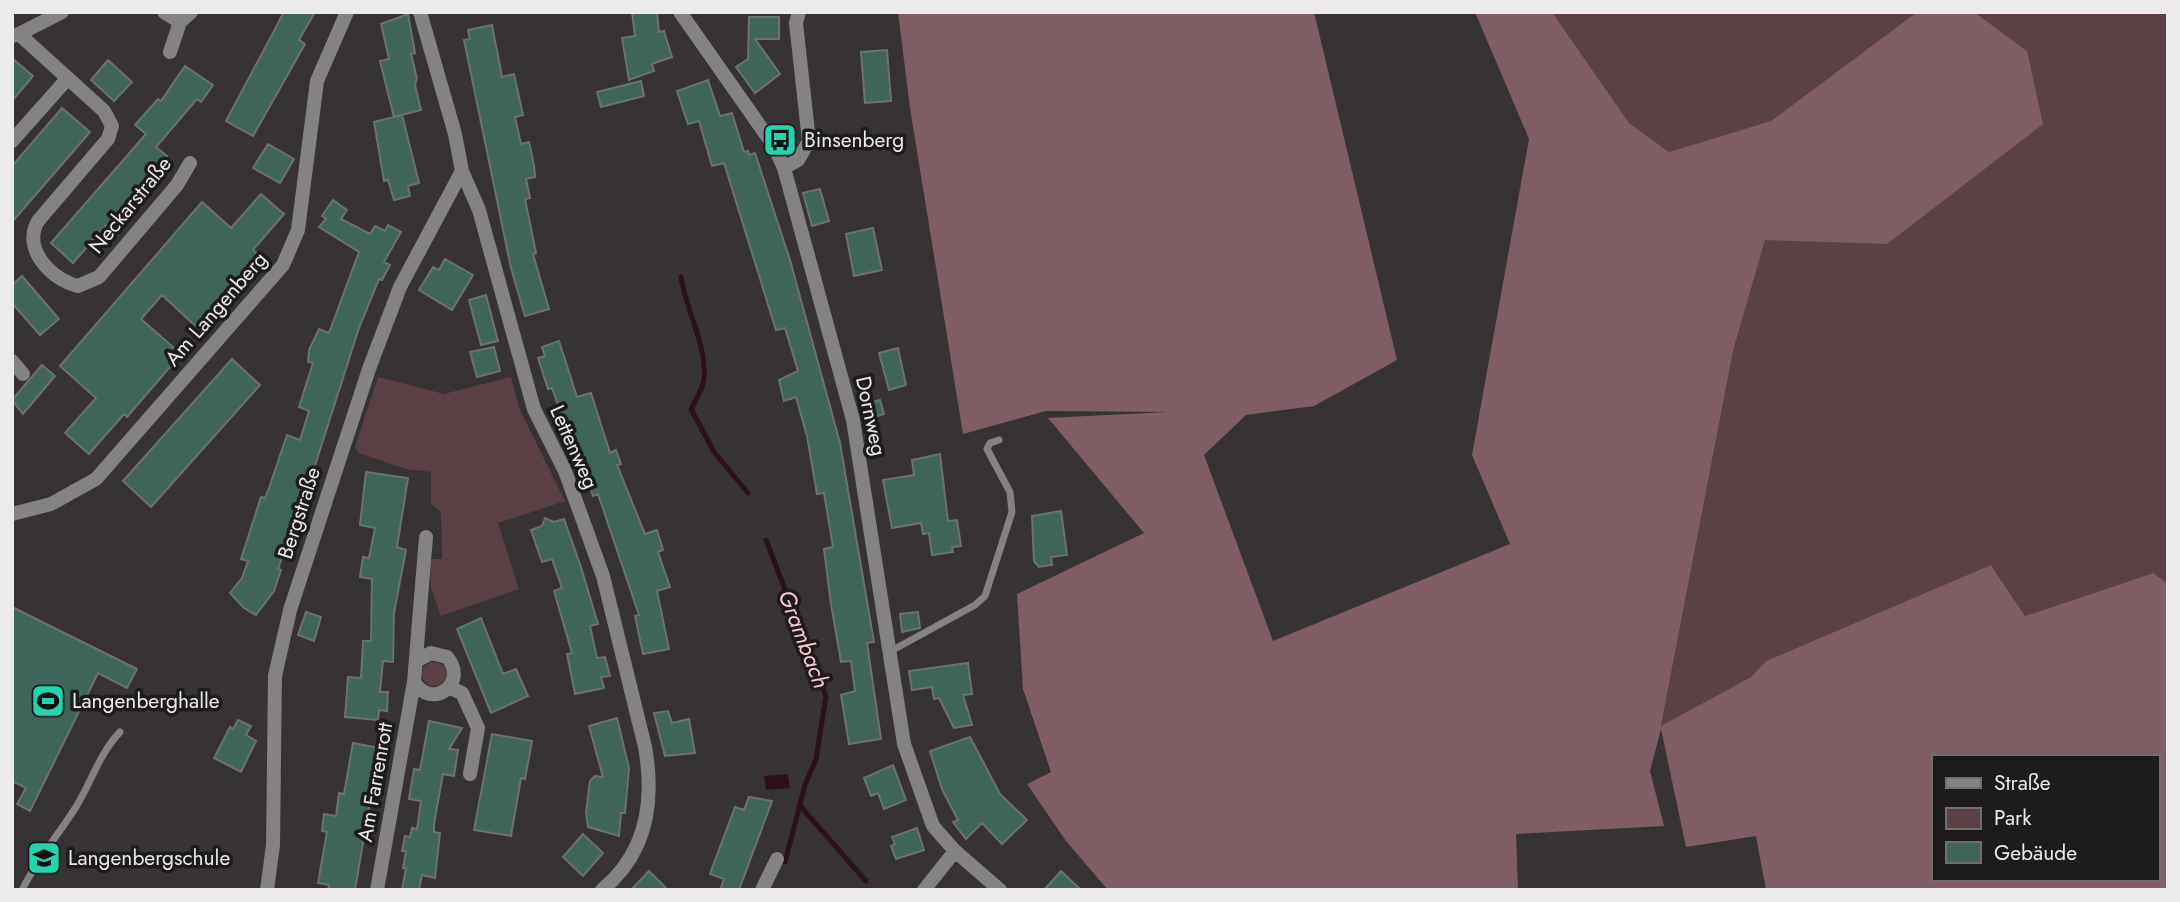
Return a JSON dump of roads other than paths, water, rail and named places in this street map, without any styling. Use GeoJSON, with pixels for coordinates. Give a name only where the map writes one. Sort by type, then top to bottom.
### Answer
{"type":"FeatureCollection","features":[{"type":"Feature","properties":{"kind":"street"},"geometry":{"type":"LineString","coordinates":[[16,35],[62,12]]}},
{"type":"Feature","properties":{"kind":"street"},"geometry":{"type":"LineString","coordinates":[[164,12],[186,17],[170,52]]}},
{"type":"Feature","properties":{"kind":"street","name":"Am Langenberg"},"geometry":{"type":"LineString","coordinates":[[12,514],[51,504],[96,479],[283,265],[298,230],[317,80],[347,12]]}},
{"type":"Feature","properties":{"kind":"street","name":"Lettenweg"},"geometry":{"type":"LineString","coordinates":[[420,12],[455,134],[462,171],[479,210],[534,409],[565,471],[603,576],[645,747],[649,769],[645,827],[637,850],[626,866],[602,890]]}},
{"type":"Feature","properties":{"kind":"street","name":"Dornweg"},"geometry":{"type":"LineString","coordinates":[[680,12],[774,146],[784,168],[853,421],[904,744],[933,826],[955,851],[1000,890]]}},
{"type":"Feature","properties":{"kind":"street"},"geometry":{"type":"LineString","coordinates":[[784,168],[798,160],[809,141],[796,23],[799,12]]}},
{"type":"Feature","properties":{"kind":"street","name":"Neckarstraße"},"geometry":{"type":"LineString","coordinates":[[16,35],[104,111],[112,126],[108,139],[38,221],[31,236],[36,251],[46,266],[62,281],[78,286],[99,277],[177,185],[190,163]]}},
{"type":"Feature","properties":{"kind":"street"},"geometry":{"type":"LineString","coordinates":[[12,141],[68,78]]}},
{"type":"Feature","properties":{"kind":"street","name":"Bergstraße"},"geometry":{"type":"LineString","coordinates":[[267,890],[274,833],[275,676],[290,610],[369,369],[400,287],[462,171]]}},
{"type":"Feature","properties":{"kind":"street"},"geometry":{"type":"LineString","coordinates":[[12,361],[23,374]]}},
{"type":"Feature","properties":{"kind":"street","name":"Am Farrenrott"},"geometry":{"type":"LineString","coordinates":[[377,890],[414,682],[426,537]]}},
{"type":"Feature","properties":{"kind":"street"},"geometry":{"type":"LineString","coordinates":[[414,682],[430,695],[438,695],[450,688],[455,672],[447,657],[431,653],[416,662]]}},
{"type":"Feature","properties":{"kind":"street"},"geometry":{"type":"LineString","coordinates":[[450,688],[462,693],[483,727],[470,774]]}},
{"type":"Feature","properties":{"kind":"street"},"geometry":{"type":"LineString","coordinates":[[924,890],[955,851]]}},
{"type":"Feature","properties":{"kind":"street"},"geometry":{"type":"LineString","coordinates":[[762,890],[776,859]]}},
{"type":"Feature","properties":{"kind":"lane"},"geometry":{"type":"LineString","coordinates":[[891,651],[975,605],[985,596],[1012,512],[1010,492],[987,449],[990,443],[999,440]]}},
{"type":"Feature","properties":{"kind":"lane"},"geometry":{"type":"LineString","coordinates":[[22,890],[76,806],[106,747],[120,732]]}},
{"type":"Feature","properties":{"kind":"waterway","name":"Grambach"},"geometry":{"type":"LineString","coordinates":[[681,277],[704,366],[701,391],[691,409],[714,452],[748,493]]}},
{"type":"Feature","properties":{"kind":"waterway","name":"Grambach"},"geometry":{"type":"LineString","coordinates":[[766,540],[826,696],[816,759],[805,785],[785,862]]}},
{"type":"Feature","properties":{"kind":"waterway"},"geometry":{"type":"LineString","coordinates":[[801,807],[866,881]]}},
{"type":"Feature","properties":{"kind":"place","name":"Binsenberg"},"geometry":{"type":"Point","coordinates":[780,140]}},
{"type":"Feature","properties":{"kind":"place","name":"Langenberghalle"},"geometry":{"type":"Point","coordinates":[48,701]}},
{"type":"Feature","properties":{"kind":"place","name":"Langenbergschule"},"geometry":{"type":"Point","coordinates":[44,858]}}]}
